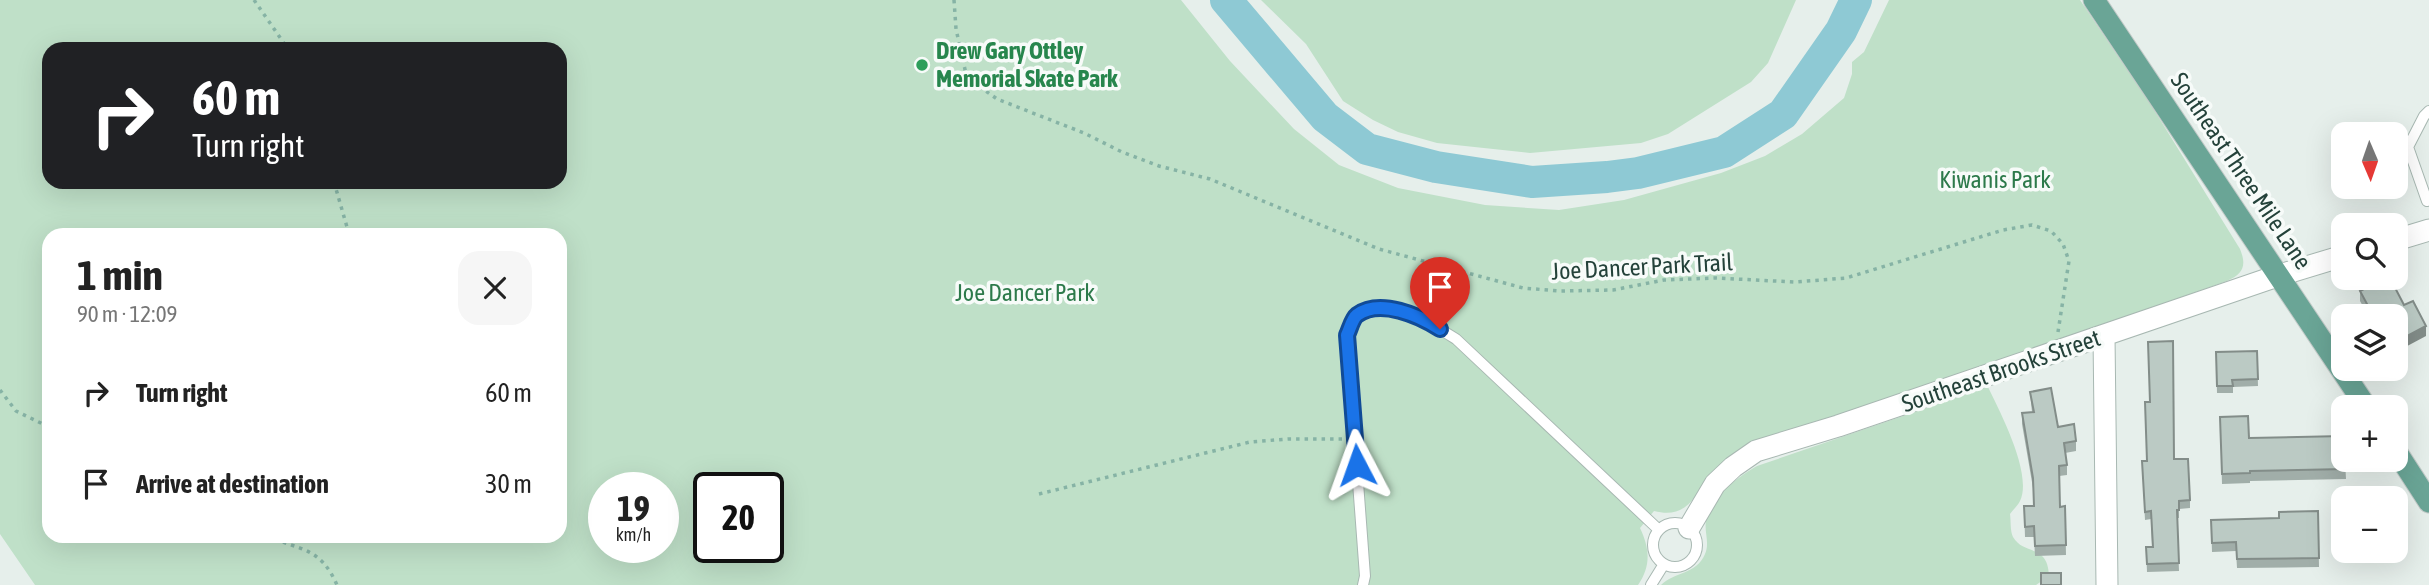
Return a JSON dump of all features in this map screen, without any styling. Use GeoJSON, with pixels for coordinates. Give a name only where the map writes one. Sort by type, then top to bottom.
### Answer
{"type":"FeatureCollection","features":[{"type":"Feature","properties":{"kind":"main road","name":"Southeast Three Mile Lane"},"geometry":{"type":"LineString","coordinates":[[2094,0],[2358,395]]}},
{"type":"Feature","properties":{"kind":"main road"},"geometry":{"type":"LineString","coordinates":[[2408,470],[2429,502]]}},
{"type":"Feature","properties":{"kind":"street"},"geometry":{"type":"LineString","coordinates":[[2408,236],[2429,230]]}},
{"type":"Feature","properties":{"kind":"street","name":"Southeast Brooks Street"},"geometry":{"type":"LineString","coordinates":[[1689,528],[1715,484],[1756,451],[1838,426],[2331,260]]}},
{"type":"Feature","properties":{"kind":"street"},"geometry":{"type":"LineString","coordinates":[[2104,336],[2107,585]]}},
{"type":"Feature","properties":{"kind":"lane"},"geometry":{"type":"LineString","coordinates":[[2429,111],[2408,147],[2427,201],[2429,200]]}},
{"type":"Feature","properties":{"kind":"lane"},"geometry":{"type":"LineString","coordinates":[[1363,585],[1365,576],[1347,335],[1355,316],[1371,308],[1397,310],[1425,320],[1456,339],[1659,530]]}},
{"type":"Feature","properties":{"kind":"lane"},"geometry":{"type":"LineString","coordinates":[[1677,523],[1689,528],[1697,547],[1691,560],[1678,567],[1659,560],[1653,548],[1655,535],[1659,530],[1677,523]]}},
{"type":"Feature","properties":{"kind":"lane"},"geometry":{"type":"LineString","coordinates":[[1651,585],[1664,564]]}},
{"type":"Feature","properties":{"kind":"path"},"geometry":{"type":"LineString","coordinates":[[254,0],[283,42]]}},
{"type":"Feature","properties":{"kind":"path","name":"Joe Dancer Park Trail"},"geometry":{"type":"LineString","coordinates":[[954,0],[956,29],[966,74],[997,99],[1084,133],[1122,152],[1159,166],[1210,179],[1379,249],[1522,288],[1559,291],[1613,290],[1664,280],[1715,278],[1822,281],[1846,278],[2003,230],[2032,225],[2051,231],[2063,244],[2069,261],[2056,352]]}},
{"type":"Feature","properties":{"kind":"path"},"geometry":{"type":"LineString","coordinates":[[336,189],[347,228]]}},
{"type":"Feature","properties":{"kind":"path"},"geometry":{"type":"LineString","coordinates":[[0,390],[16,411],[42,424]]}},
{"type":"Feature","properties":{"kind":"path"},"geometry":{"type":"LineString","coordinates":[[1039,495],[1250,442],[1355,439]]}},
{"type":"Feature","properties":{"kind":"path"},"geometry":{"type":"LineString","coordinates":[[286,543],[316,554],[329,566],[337,585]]}},
{"type":"Feature","properties":{"kind":"green space","name":"Joe Dancer Park"},"geometry":{"type":"Polygon","coordinates":[[[0,0],[1181,0],[1230,61],[1294,129],[1339,165],[1398,188],[1485,205],[1559,210],[1624,200],[1721,173],[1765,156],[1802,134],[1844,98],[1852,74],[1852,62],[1864,52],[1889,0],[2080,0],[2151,105],[2240,249],[2243,265],[2240,272],[2227,281],[1953,378],[1710,475],[1688,505],[1674,512],[1654,511],[1640,528],[1648,557],[1638,585],[35,585],[0,534],[0,0]]]}},
{"type":"Feature","properties":{"kind":"green space"},"geometry":{"type":"Polygon","coordinates":[[[1261,0],[1796,0],[1768,63],[1751,82],[1668,134],[1641,143],[1530,153],[1437,143],[1398,132],[1373,120],[1343,101],[1306,44],[1261,0]]]}},
{"type":"Feature","properties":{"kind":"green space"},"geometry":{"type":"Polygon","coordinates":[[[1988,387],[2013,443],[2022,475],[2020,501],[2010,514],[2012,535],[2018,543],[2040,554],[2048,566],[2049,576],[2036,585],[1661,585],[1701,561],[1707,546],[1706,521],[1713,504],[1734,482],[1757,466],[1988,387]]]}},
{"type":"Feature","properties":{"kind":"building"},"geometry":{"type":"Polygon","coordinates":[[[2396,290],[2403,304],[2367,304],[2360,291],[2396,290]]]}},
{"type":"Feature","properties":{"kind":"building"},"geometry":{"type":"Polygon","coordinates":[[[2413,301],[2426,326],[2408,336],[2406,304],[2413,301]]]}},
{"type":"Feature","properties":{"kind":"building"},"geometry":{"type":"Polygon","coordinates":[[[2173,341],[2174,459],[2188,459],[2190,500],[2179,501],[2177,510],[2179,563],[2147,564],[2146,547],[2153,547],[2151,511],[2145,512],[2142,461],[2147,461],[2145,402],[2150,402],[2148,342],[2173,341]]]}},
{"type":"Feature","properties":{"kind":"building"},"geometry":{"type":"Polygon","coordinates":[[[2257,351],[2258,379],[2232,380],[2233,386],[2217,386],[2216,352],[2257,351]]]}},
{"type":"Feature","properties":{"kind":"building"},"geometry":{"type":"Polygon","coordinates":[[[2051,388],[2058,427],[2074,424],[2076,441],[2064,443],[2067,465],[2059,466],[2060,507],[2065,506],[2066,545],[2035,546],[2034,526],[2025,527],[2024,506],[2034,506],[2033,478],[2022,413],[2034,412],[2030,392],[2051,388]]]}},
{"type":"Feature","properties":{"kind":"building"},"geometry":{"type":"Polygon","coordinates":[[[2248,416],[2249,438],[2331,436],[2331,469],[2222,474],[2220,417],[2248,416]]]}},
{"type":"Feature","properties":{"kind":"building"},"geometry":{"type":"Polygon","coordinates":[[[2318,511],[2319,558],[2237,559],[2236,542],[2212,543],[2211,520],[2279,518],[2279,512],[2318,511]]]}},
{"type":"Feature","properties":{"kind":"building"},"geometry":{"type":"Polygon","coordinates":[[[2041,573],[2061,573],[2061,585],[2041,585],[2041,573]]]}},
{"type":"Feature","properties":{"kind":"waterway"},"geometry":{"type":"LineString","coordinates":[[1226,0],[1325,117],[1367,149],[1436,167],[1532,182],[1638,173],[1724,152],[1783,114],[1841,31],[1856,0]]}},
{"type":"Feature","properties":{"kind":"place","name":"Drew Gary Ottley Memorial Skate Park"},"geometry":{"type":"Point","coordinates":[922,65]}},
{"type":"Feature","properties":{"kind":"route"},"geometry":{"type":"LineString","coordinates":[[1357,465],[1347,335],[1355,316],[1371,308],[1397,310],[1425,320],[1440,329]]}},
{"type":"Feature","properties":{"kind":"park label","name":"Kiwanis Park"},"geometry":{"type":"Point","coordinates":[1995,180]}}]}
